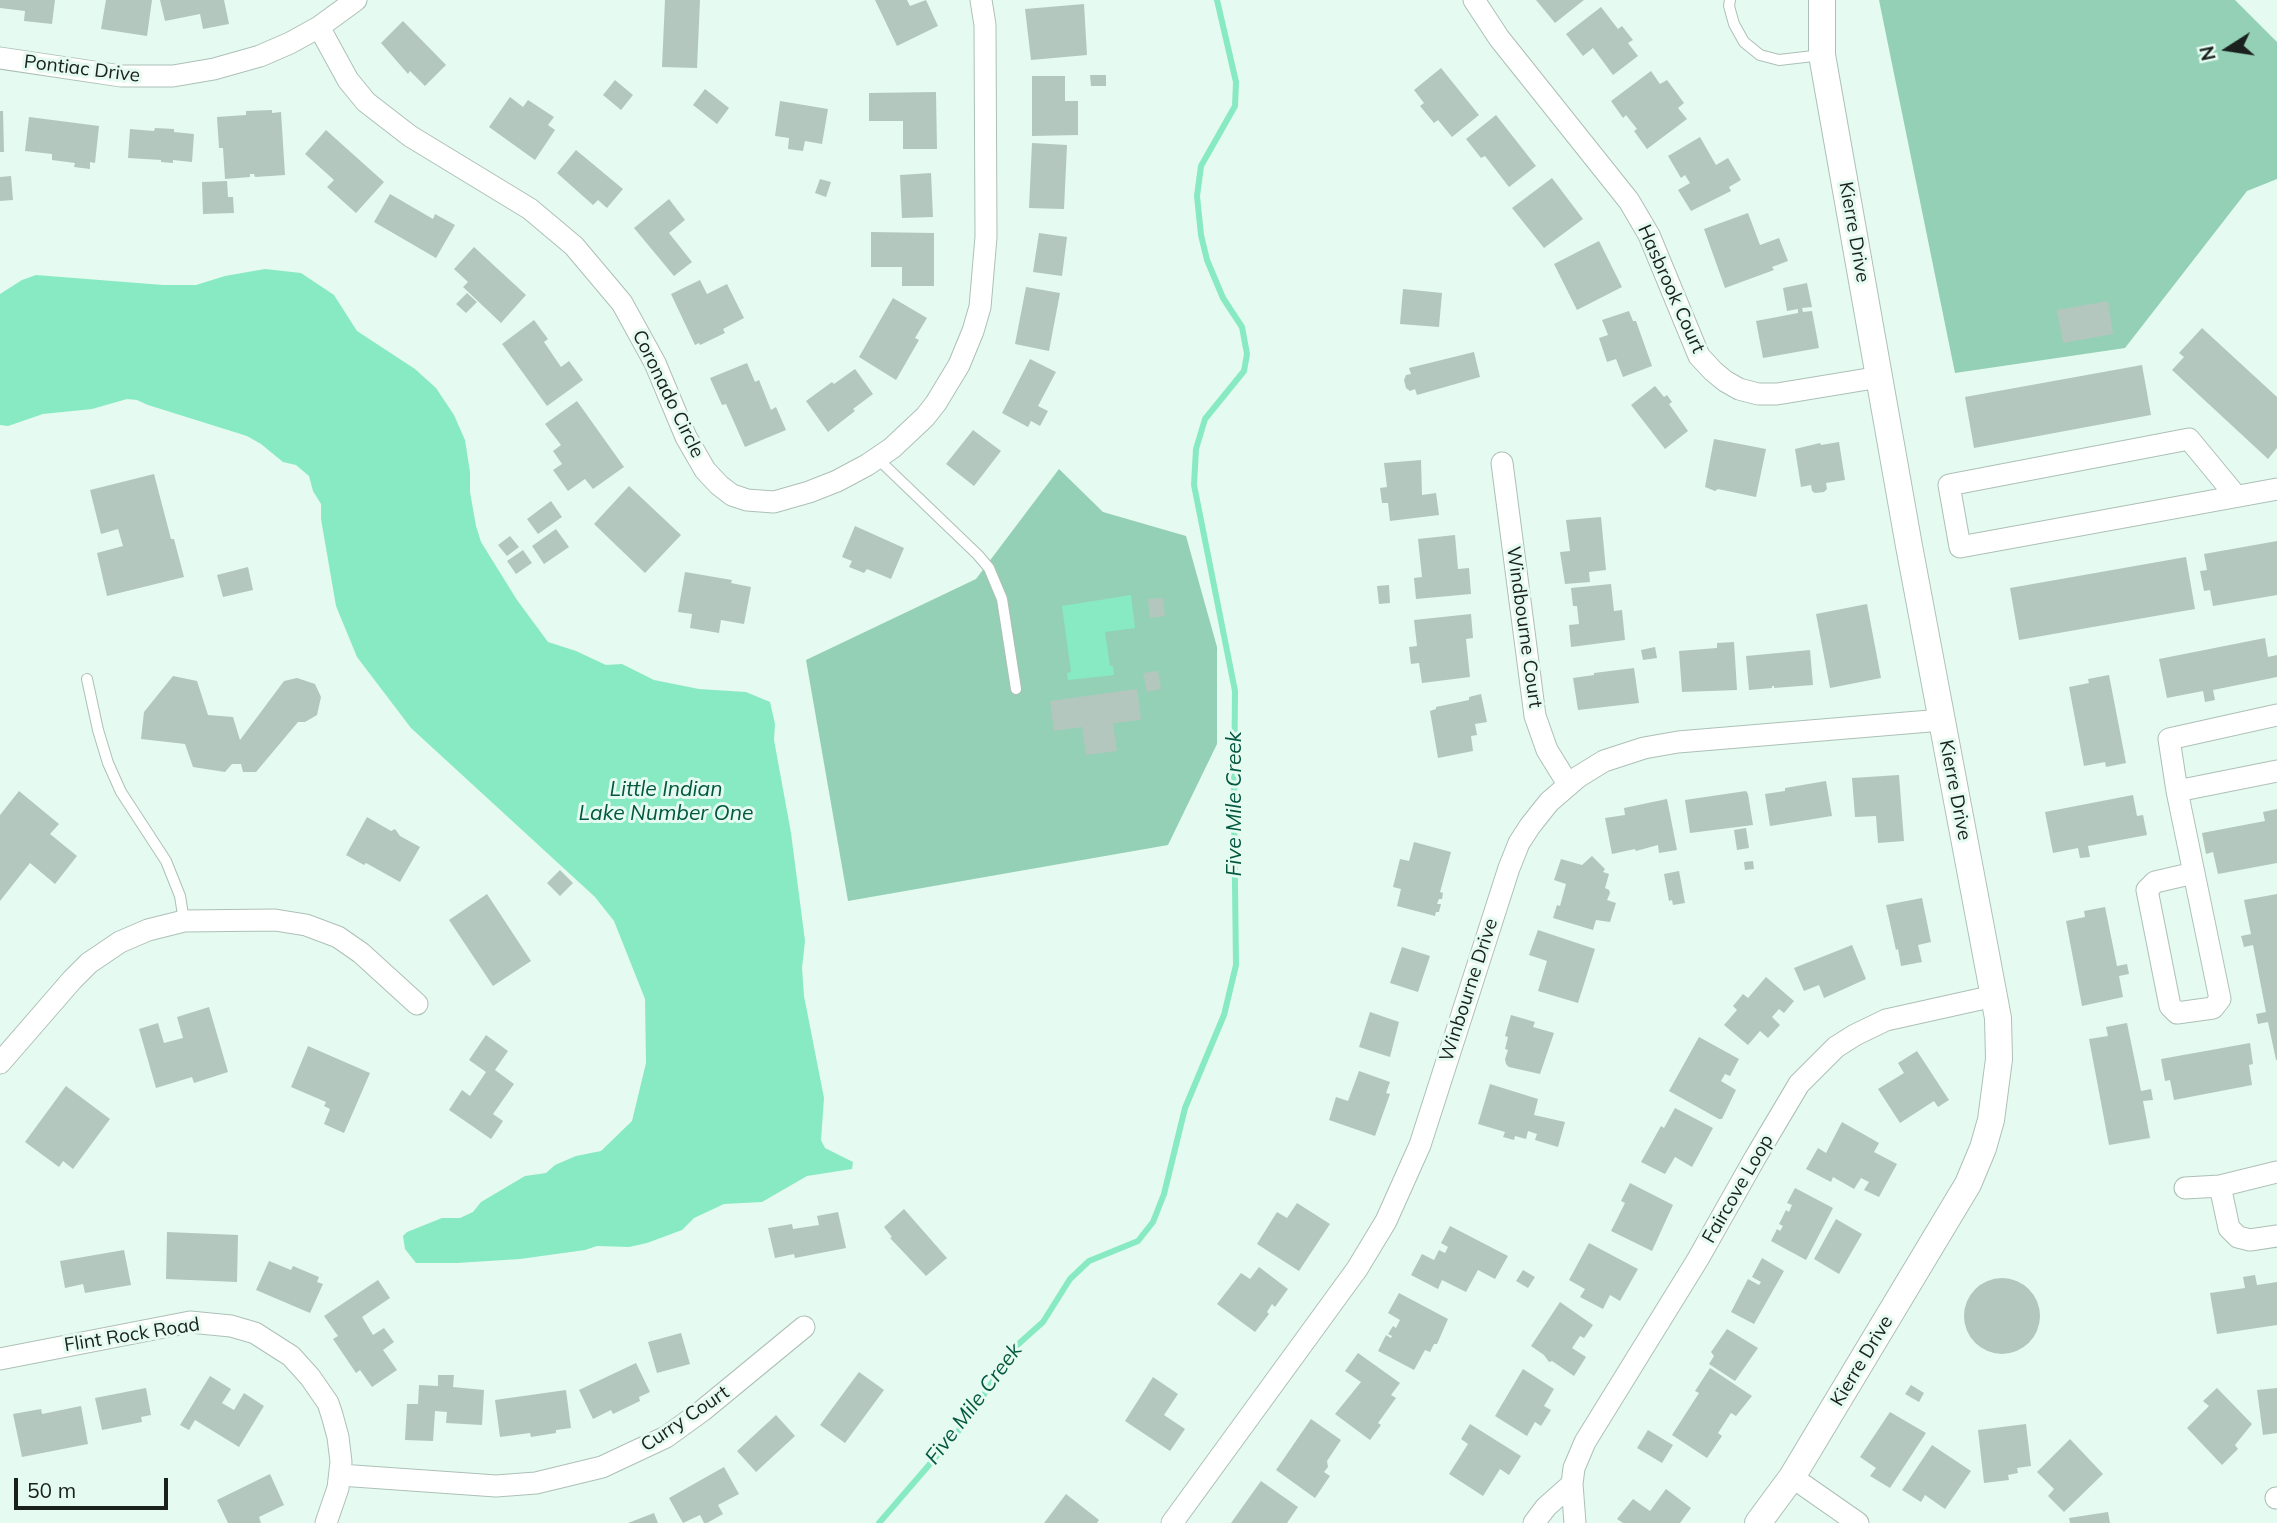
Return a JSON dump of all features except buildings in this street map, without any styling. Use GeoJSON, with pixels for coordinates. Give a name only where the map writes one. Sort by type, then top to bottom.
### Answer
{"type":"FeatureCollection","features":[{"type":"Feature","properties":{"kind":"street","name":"Pontiac Drive"},"geometry":{"type":"LineString","coordinates":[[0,58],[121,76],[173,76],[214,69],[260,56],[319,27],[356,0]]}},
{"type":"Feature","properties":{"kind":"street","name":"Coronado Circle"},"geometry":{"type":"LineString","coordinates":[[319,27],[348,80],[366,102],[410,136],[530,209],[552,226],[593,266],[622,303],[655,363],[686,437],[705,470],[732,495],[747,500],[774,502],[837,481],[878,458],[911,431],[936,403],[959,365],[980,307],[986,237],[985,25],[981,0]]}},
{"type":"Feature","properties":{"kind":"street","name":"Hasbrook Court"},"geometry":{"type":"LineString","coordinates":[[1474,0],[1499,38],[1629,201],[1649,234],[1699,356],[1713,371],[1739,389],[1758,394],[1777,394],[1880,377]]}},
{"type":"Feature","properties":{"kind":"street","name":"Kierre Drive"},"geometry":{"type":"LineString","coordinates":[[1758,1523],[1792,1477],[1968,1184],[1983,1148],[1997,1090],[1999,1059],[1998,1018],[1822,55],[1822,0]]}},
{"type":"Feature","properties":{"kind":"street"},"geometry":{"type":"LineString","coordinates":[[2236,496],[2189,439],[1950,485],[1960,547],[2277,489]]}},
{"type":"Feature","properties":{"kind":"street","name":"Windbourne Court"},"geometry":{"type":"LineString","coordinates":[[1502,463],[1535,716],[1547,750],[1568,784]]}},
{"type":"Feature","properties":{"kind":"street"},"geometry":{"type":"LineString","coordinates":[[2194,873],[2155,881],[2147,890],[2170,1006],[2177,1013],[2213,1008],[2220,999],[2194,873],[2177,791],[2169,738],[2277,716]]}},
{"type":"Feature","properties":{"kind":"street","name":"Winbourne Drive"},"geometry":{"type":"LineString","coordinates":[[1172,1523],[1357,1269],[1386,1221],[1420,1145],[1508,868],[1519,843],[1549,802],[1568,784],[1604,761],[1644,748],[1678,742],[1942,720]]}},
{"type":"Feature","properties":{"kind":"street"},"geometry":{"type":"LineString","coordinates":[[2177,791],[2277,771]]}},
{"type":"Feature","properties":{"kind":"street"},"geometry":{"type":"LineString","coordinates":[[0,1063],[89,963],[120,942],[148,930],[184,921],[275,920],[306,925],[338,937],[417,1004]]}},
{"type":"Feature","properties":{"kind":"street","name":"Faircove Loop"},"geometry":{"type":"LineString","coordinates":[[1575,1523],[1572,1484],[1574,1468],[1585,1442],[1698,1259],[1799,1084],[1836,1047],[1886,1020],[1994,996]]}},
{"type":"Feature","properties":{"kind":"street"},"geometry":{"type":"LineString","coordinates":[[2185,1188],[2220,1186],[2277,1172]]}},
{"type":"Feature","properties":{"kind":"street"},"geometry":{"type":"LineString","coordinates":[[2220,1186],[2230,1228],[2238,1237],[2250,1240],[2277,1236]]}},
{"type":"Feature","properties":{"kind":"street","name":"Flint Rock Road"},"geometry":{"type":"LineString","coordinates":[[0,1359],[190,1322],[231,1326],[255,1333],[291,1356],[328,1403],[338,1437],[341,1462],[338,1488],[326,1523]]}},
{"type":"Feature","properties":{"kind":"street","name":"Curry Court"},"geometry":{"type":"LineString","coordinates":[[340,1475],[496,1486],[536,1483],[602,1467],[666,1437],[702,1411],[804,1327]]}},
{"type":"Feature","properties":{"kind":"street"},"geometry":{"type":"LineString","coordinates":[[1792,1477],[1858,1523]]}},
{"type":"Feature","properties":{"kind":"street"},"geometry":{"type":"LineString","coordinates":[[1534,1523],[1546,1507],[1572,1484]]}},
{"type":"Feature","properties":{"kind":"lane"},"geometry":{"type":"LineString","coordinates":[[1730,0],[1734,24],[1744,42],[1760,55],[1779,60],[1822,55]]}},
{"type":"Feature","properties":{"kind":"lane"},"geometry":{"type":"LineString","coordinates":[[878,458],[989,568],[1002,598],[1016,689]]}},
{"type":"Feature","properties":{"kind":"lane"},"geometry":{"type":"LineString","coordinates":[[87,679],[108,763],[121,792],[166,861],[180,896],[184,921]]}},
{"type":"Feature","properties":{"kind":"shaded area"},"geometry":{"type":"Polygon","coordinates":[[[1879,0],[2235,0],[2277,42],[2277,179],[2247,191],[2125,348],[1955,373],[1879,0]]]}},
{"type":"Feature","properties":{"kind":"shaded area"},"geometry":{"type":"Polygon","coordinates":[[[1059,469],[1103,512],[1186,536],[1217,647],[1217,744],[1168,845],[848,901],[806,660],[976,579],[1059,469]]]}},
{"type":"Feature","properties":{"kind":"water","name":"Little Indian Lake Number One"},"geometry":{"type":"Polygon","coordinates":[[[265,269],[301,273],[334,295],[357,331],[415,369],[436,388],[454,415],[465,440],[470,492],[481,542],[517,600],[548,642],[606,665],[622,664],[654,680],[699,689],[746,692],[770,702],[805,941],[802,968],[804,996],[824,1098],[821,1140],[825,1148],[853,1162],[852,1169],[807,1176],[762,1202],[724,1204],[694,1218],[682,1230],[629,1247],[597,1246],[520,1259],[457,1263],[416,1263],[405,1249],[403,1236],[407,1232],[442,1218],[460,1218],[525,1176],[546,1173],[555,1165],[576,1156],[601,1151],[632,1121],[646,1063],[645,999],[614,921],[595,897],[411,728],[357,657],[336,606],[321,519],[321,504],[313,491],[309,476],[296,465],[283,462],[247,436],[137,400],[127,399],[92,409],[43,414],[8,426],[0,425],[0,294],[22,280],[36,275],[196,285],[225,276],[265,269]]]}},
{"type":"Feature","properties":{"kind":"water"},"geometry":{"type":"Polygon","coordinates":[[[1131,595],[1135,628],[1105,632],[1114,675],[1068,680],[1067,673],[1071,672],[1062,606],[1131,595]]]}},
{"type":"Feature","properties":{"kind":"waterway","name":"Five Mile Creek"},"geometry":{"type":"LineString","coordinates":[[879,1523],[967,1421],[1014,1348],[1043,1322],[1070,1279],[1089,1261],[1138,1241],[1153,1222],[1164,1194],[1185,1108],[1224,1015],[1236,965],[1235,691],[1194,485],[1196,449],[1205,419],[1244,371],[1247,354],[1242,327],[1223,298],[1207,260],[1197,196],[1201,166],[1235,106],[1236,82],[1217,0]]}}]}
